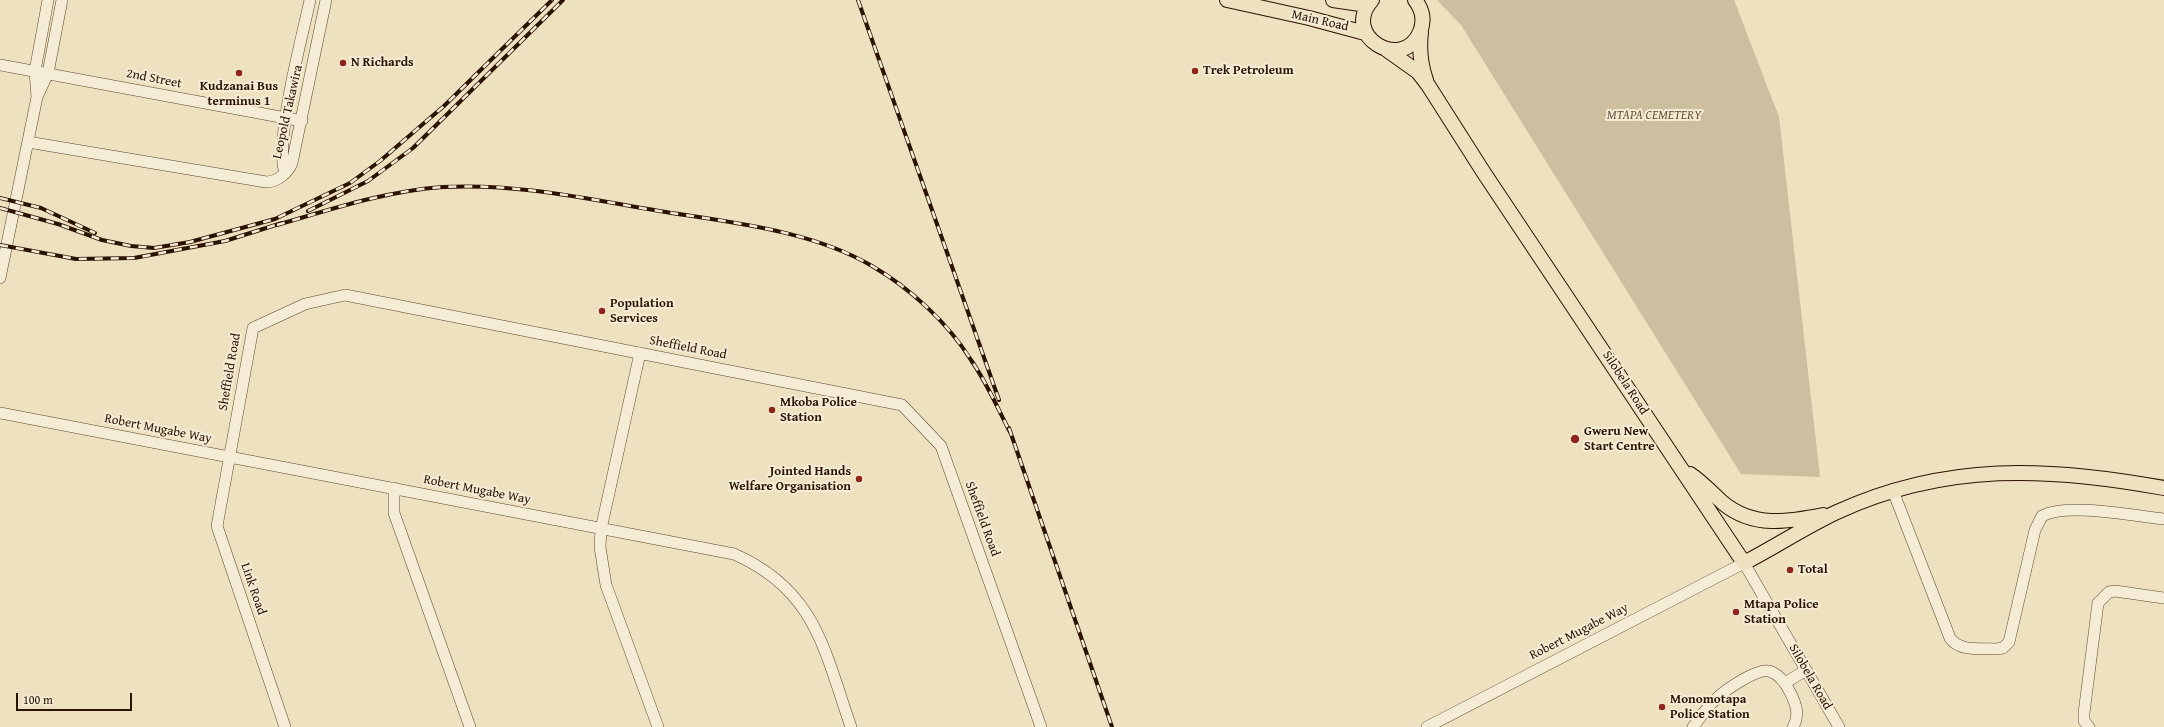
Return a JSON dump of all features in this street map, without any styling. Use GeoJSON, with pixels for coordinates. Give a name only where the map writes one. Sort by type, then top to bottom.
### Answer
{"type":"FeatureCollection","features":[{"type":"Feature","properties":{"kind":"main road","name":"Main Road"},"geometry":{"type":"LineString","coordinates":[[1227,0],[1309,18],[1366,33]]}},
{"type":"Feature","properties":{"kind":"main road","name":"Main Road"},"geometry":{"type":"LineString","coordinates":[[1333,0],[1369,2]]}},
{"type":"Feature","properties":{"kind":"main road","name":"Silobela Road"},"geometry":{"type":"LineString","coordinates":[[1415,0],[1422,14],[1419,47],[1421,64],[1428,85]]}},
{"type":"Feature","properties":{"kind":"main road"},"geometry":{"type":"LineString","coordinates":[[1366,33],[1363,16],[1369,2]]}},
{"type":"Feature","properties":{"kind":"main road"},"geometry":{"type":"LineString","coordinates":[[1387,50],[1394,50],[1408,46],[1418,36],[1421,29]]}},
{"type":"Feature","properties":{"kind":"main road","name":"Silobela Road"},"geometry":{"type":"LineString","coordinates":[[1366,33],[1374,44],[1387,50],[1418,72],[1428,85],[1484,173],[1744,563]]}},
{"type":"Feature","properties":{"kind":"main road"},"geometry":{"type":"LineString","coordinates":[[1683,470],[1697,479],[1724,503],[1747,517],[1781,523],[1837,512]]}},
{"type":"Feature","properties":{"kind":"main road"},"geometry":{"type":"LineString","coordinates":[[1744,563],[1837,512],[1893,491],[1953,477],[1989,473],[2031,472],[2096,476],[2164,488]]}},
{"type":"Feature","properties":{"kind":"street"},"geometry":{"type":"LineString","coordinates":[[37,97],[35,72],[48,0]]}},
{"type":"Feature","properties":{"kind":"street"},"geometry":{"type":"LineString","coordinates":[[0,278],[37,97],[48,73],[62,0]]}},
{"type":"Feature","properties":{"kind":"street","name":"Leopold Takawira"},"geometry":{"type":"LineString","coordinates":[[285,173],[282,163],[285,118],[310,0]]}},
{"type":"Feature","properties":{"kind":"street","name":"Leopold Takawira"},"geometry":{"type":"LineString","coordinates":[[285,173],[292,163],[302,121],[326,0]]}},
{"type":"Feature","properties":{"kind":"street","name":"2nd Street"},"geometry":{"type":"LineString","coordinates":[[0,65],[302,121]]}},
{"type":"Feature","properties":{"kind":"street"},"geometry":{"type":"LineString","coordinates":[[28,142],[266,182],[276,181],[285,173]]}},
{"type":"Feature","properties":{"kind":"street","name":"Sheffield Road"},"geometry":{"type":"LineString","coordinates":[[229,457],[253,328],[305,304],[345,295],[902,405],[941,446],[1041,727]]}},
{"type":"Feature","properties":{"kind":"street"},"geometry":{"type":"LineString","coordinates":[[640,353],[601,529],[600,547],[606,585],[658,727]]}},
{"type":"Feature","properties":{"kind":"street","name":"Robert Mugabe Way"},"geometry":{"type":"LineString","coordinates":[[0,413],[734,554],[754,563],[770,574],[799,601],[810,616],[818,633],[851,727]]}},
{"type":"Feature","properties":{"kind":"street","name":"Link Road"},"geometry":{"type":"LineString","coordinates":[[229,457],[217,526],[285,727]]}},
{"type":"Feature","properties":{"kind":"street"},"geometry":{"type":"LineString","coordinates":[[394,488],[394,513],[470,727]]}},
{"type":"Feature","properties":{"kind":"street"},"geometry":{"type":"LineString","coordinates":[[1893,491],[1950,638],[1953,644],[1960,647],[1997,649],[2003,648],[2009,642],[2035,530],[2042,516],[2058,510],[2077,510],[2164,519]]}},
{"type":"Feature","properties":{"kind":"street","name":"Robert Mugabe Way"},"geometry":{"type":"LineString","coordinates":[[1427,727],[1744,563]]}},
{"type":"Feature","properties":{"kind":"street","name":"Silobela Road"},"geometry":{"type":"LineString","coordinates":[[1744,563],[1839,727]]}},
{"type":"Feature","properties":{"kind":"street"},"geometry":{"type":"LineString","coordinates":[[2089,727],[2084,721],[2084,713],[2098,603],[2108,592],[2115,591],[2164,598]]}},
{"type":"Feature","properties":{"kind":"street"},"geometry":{"type":"LineString","coordinates":[[1785,683],[1806,670]]}},
{"type":"Feature","properties":{"kind":"street"},"geometry":{"type":"LineString","coordinates":[[1693,727],[1716,699],[1754,674],[1762,671],[1770,671],[1785,683],[1796,706],[1797,717],[1793,727]]}},
{"type":"Feature","properties":{"kind":"green space","name":"MTAPA CEMETERY"},"geometry":{"type":"Polygon","coordinates":[[[1437,0],[1734,0],[1779,117],[1820,477],[1741,474],[1461,25],[1437,0]]]}},
{"type":"Feature","properties":{"kind":"railway"},"geometry":{"type":"LineString","coordinates":[[0,208],[58,224],[102,240],[131,246],[154,248],[190,242],[275,219],[350,183],[380,161],[444,106],[552,0]]}},
{"type":"Feature","properties":{"kind":"railway"},"geometry":{"type":"LineString","coordinates":[[308,211],[368,181],[413,148],[563,0]]}},
{"type":"Feature","properties":{"kind":"railway"},"geometry":{"type":"LineString","coordinates":[[858,0],[999,400]]}},
{"type":"Feature","properties":{"kind":"railway"},"geometry":{"type":"LineString","coordinates":[[277,225],[339,207],[401,192],[443,187],[470,186],[498,187],[579,197],[741,224],[796,236],[823,244],[872,266],[900,285],[927,307],[962,346],[977,369],[1011,434]]}},
{"type":"Feature","properties":{"kind":"railway"},"geometry":{"type":"LineString","coordinates":[[0,198],[41,208],[95,233]]}},
{"type":"Feature","properties":{"kind":"railway"},"geometry":{"type":"LineString","coordinates":[[0,245],[76,259],[134,258],[225,241],[282,223]]}},
{"type":"Feature","properties":{"kind":"railway"},"geometry":{"type":"LineString","coordinates":[[1009,428],[1112,727]]}},
{"type":"Feature","properties":{"kind":"place","name":"N Richards"},"geometry":{"type":"Point","coordinates":[343,63]}},
{"type":"Feature","properties":{"kind":"place","name":"Trek Petroleum"},"geometry":{"type":"Point","coordinates":[1195,71]}},
{"type":"Feature","properties":{"kind":"place","name":"Kudzanai Bus terminus 1"},"geometry":{"type":"Point","coordinates":[239,73]}},
{"type":"Feature","properties":{"kind":"place","name":"Population Services"},"geometry":{"type":"Point","coordinates":[602,311]}},
{"type":"Feature","properties":{"kind":"place","name":"Mkoba Police Station"},"geometry":{"type":"Point","coordinates":[772,410]}},
{"type":"Feature","properties":{"kind":"place","name":"Gweru New Start Centre"},"geometry":{"type":"Point","coordinates":[1575,439]}},
{"type":"Feature","properties":{"kind":"place","name":"Jointed Hands Welfare Organisation"},"geometry":{"type":"Point","coordinates":[859,479]}},
{"type":"Feature","properties":{"kind":"place","name":"Total"},"geometry":{"type":"Point","coordinates":[1790,570]}},
{"type":"Feature","properties":{"kind":"place","name":"Mtapa Police Station"},"geometry":{"type":"Point","coordinates":[1736,612]}},
{"type":"Feature","properties":{"kind":"place","name":"Monomotapa Police Station"},"geometry":{"type":"Point","coordinates":[1662,707]}}]}
